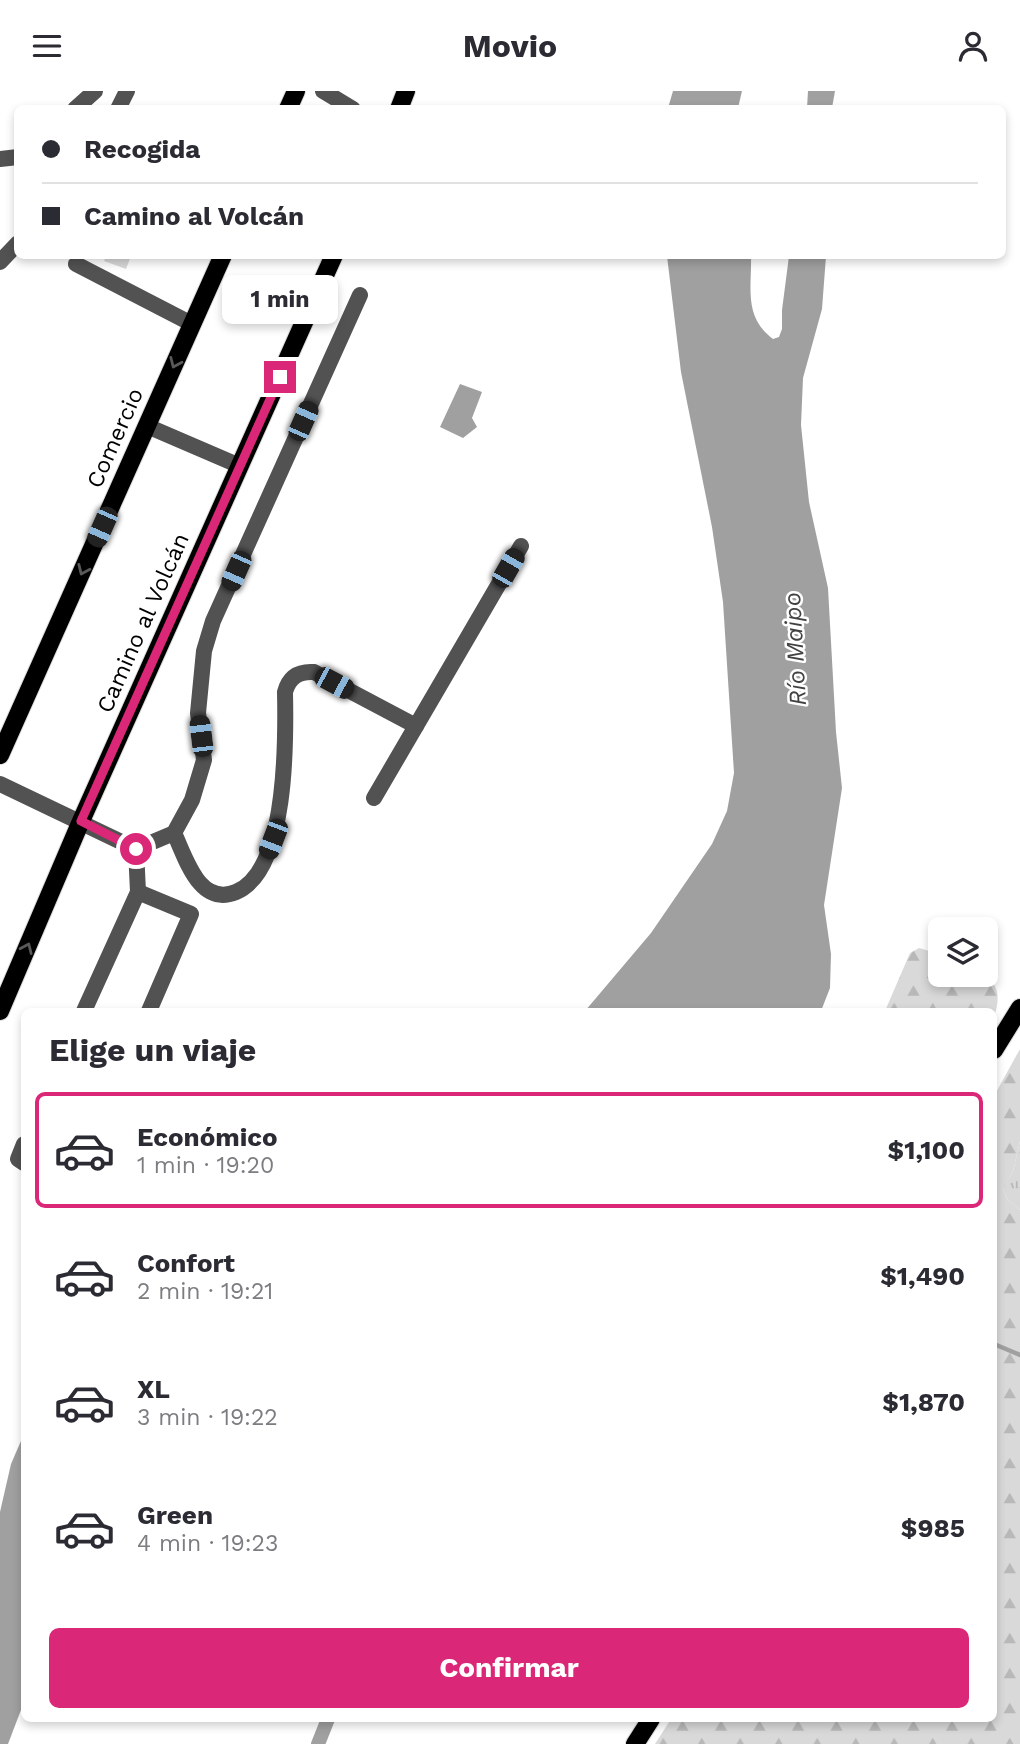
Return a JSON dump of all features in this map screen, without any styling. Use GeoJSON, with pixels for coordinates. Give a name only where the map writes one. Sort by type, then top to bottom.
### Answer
{"type":"FeatureCollection","features":[{"type":"Feature","properties":{"kind":"main road","name":"Comercio"},"geometry":{"type":"LineString","coordinates":[[0,755],[221,259]]}},
{"type":"Feature","properties":{"kind":"main road","name":"Camino al Volcán"},"geometry":{"type":"LineString","coordinates":[[0,1011],[81,821],[332,259]]}},
{"type":"Feature","properties":{"kind":"main road"},"geometry":{"type":"LineString","coordinates":[[997,1045],[1020,1008]]}},
{"type":"Feature","properties":{"kind":"main road"},"geometry":{"type":"LineString","coordinates":[[635,1744],[649,1722]]}},
{"type":"Feature","properties":{"kind":"street"},"geometry":{"type":"LineString","coordinates":[[79,105],[95,91]]}},
{"type":"Feature","properties":{"kind":"street"},"geometry":{"type":"LineString","coordinates":[[323,91],[346,105]]}},
{"type":"Feature","properties":{"kind":"street"},"geometry":{"type":"LineString","coordinates":[[0,262],[14,247]]}},
{"type":"Feature","properties":{"kind":"street"},"geometry":{"type":"LineString","coordinates":[[76,264],[192,324]]}},
{"type":"Feature","properties":{"kind":"street"},"geometry":{"type":"LineString","coordinates":[[0,784],[136,849],[174,833],[192,800],[204,760],[198,713],[204,651],[213,621],[360,295]]}},
{"type":"Feature","properties":{"kind":"street"},"geometry":{"type":"LineString","coordinates":[[147,426],[240,466]]}},
{"type":"Feature","properties":{"kind":"street"},"geometry":{"type":"LineString","coordinates":[[374,798],[521,546]]}},
{"type":"Feature","properties":{"kind":"street"},"geometry":{"type":"LineString","coordinates":[[174,833],[197,881],[209,891],[222,894],[234,892],[254,877],[266,856],[278,821],[285,692],[290,680],[301,673],[314,672],[416,726]]}},
{"type":"Feature","properties":{"kind":"street"},"geometry":{"type":"LineString","coordinates":[[85,1008],[138,892],[136,849]]}},
{"type":"Feature","properties":{"kind":"street"},"geometry":{"type":"LineString","coordinates":[[138,892],[191,914],[150,1008]]}},
{"type":"Feature","properties":{"kind":"green space"},"geometry":{"type":"Polygon","coordinates":[[[105,259],[130,259],[126,269],[105,259]]]}},
{"type":"Feature","properties":{"kind":"green space"},"geometry":{"type":"Polygon","coordinates":[[[919,948],[928,951],[928,987],[995,987],[997,991],[996,1008],[886,1008],[910,953],[919,948]]]}},
{"type":"Feature","properties":{"kind":"green space"},"geometry":{"type":"Polygon","coordinates":[[[1020,1049],[1020,1141],[1013,1171],[1003,1190],[1007,1199],[1020,1210],[1020,1744],[655,1744],[669,1722],[997,1722],[997,1091],[1020,1049]]]}},
{"type":"Feature","properties":{"kind":"green space"},"geometry":{"type":"Polygon","coordinates":[[[1020,1141],[1020,1210],[1007,1199],[1003,1190],[1013,1171],[1020,1141]]]}},
{"type":"Feature","properties":{"kind":"water"},"geometry":{"type":"Polygon","coordinates":[[[673,91],[742,91],[739,105],[669,105],[673,91]]]}},
{"type":"Feature","properties":{"kind":"water"},"geometry":{"type":"Polygon","coordinates":[[[808,91],[835,91],[833,105],[807,105],[808,91]]]}},
{"type":"Feature","properties":{"kind":"water","name":"Río Maipo"},"geometry":{"type":"Polygon","coordinates":[[[667,259],[751,259],[750,290],[753,311],[763,330],[773,339],[779,337],[782,329],[789,259],[826,259],[822,309],[803,378],[801,425],[809,502],[828,588],[842,788],[824,905],[831,954],[830,988],[822,1008],[588,1008],[651,933],[712,844],[727,811],[734,773],[723,602],[712,527],[681,372],[667,259]]]}},
{"type":"Feature","properties":{"kind":"water"},"geometry":{"type":"Polygon","coordinates":[[[460,384],[482,392],[472,418],[477,427],[463,438],[440,427],[460,384]]]}},
{"type":"Feature","properties":{"kind":"water"},"geometry":{"type":"Polygon","coordinates":[[[21,1441],[21,1710],[8,1744],[0,1744],[0,1512],[11,1464],[21,1441]]]}},
{"type":"Feature","properties":{"kind":"waterway"},"geometry":{"type":"LineString","coordinates":[[997,1345],[1020,1355]]}},
{"type":"Feature","properties":{"kind":"waterway"},"geometry":{"type":"LineString","coordinates":[[318,1744],[327,1722]]}},
{"type":"Feature","properties":{"kind":"route"},"geometry":{"type":"LineString","coordinates":[[136,849],[81,821],[280,377]]}}]}
